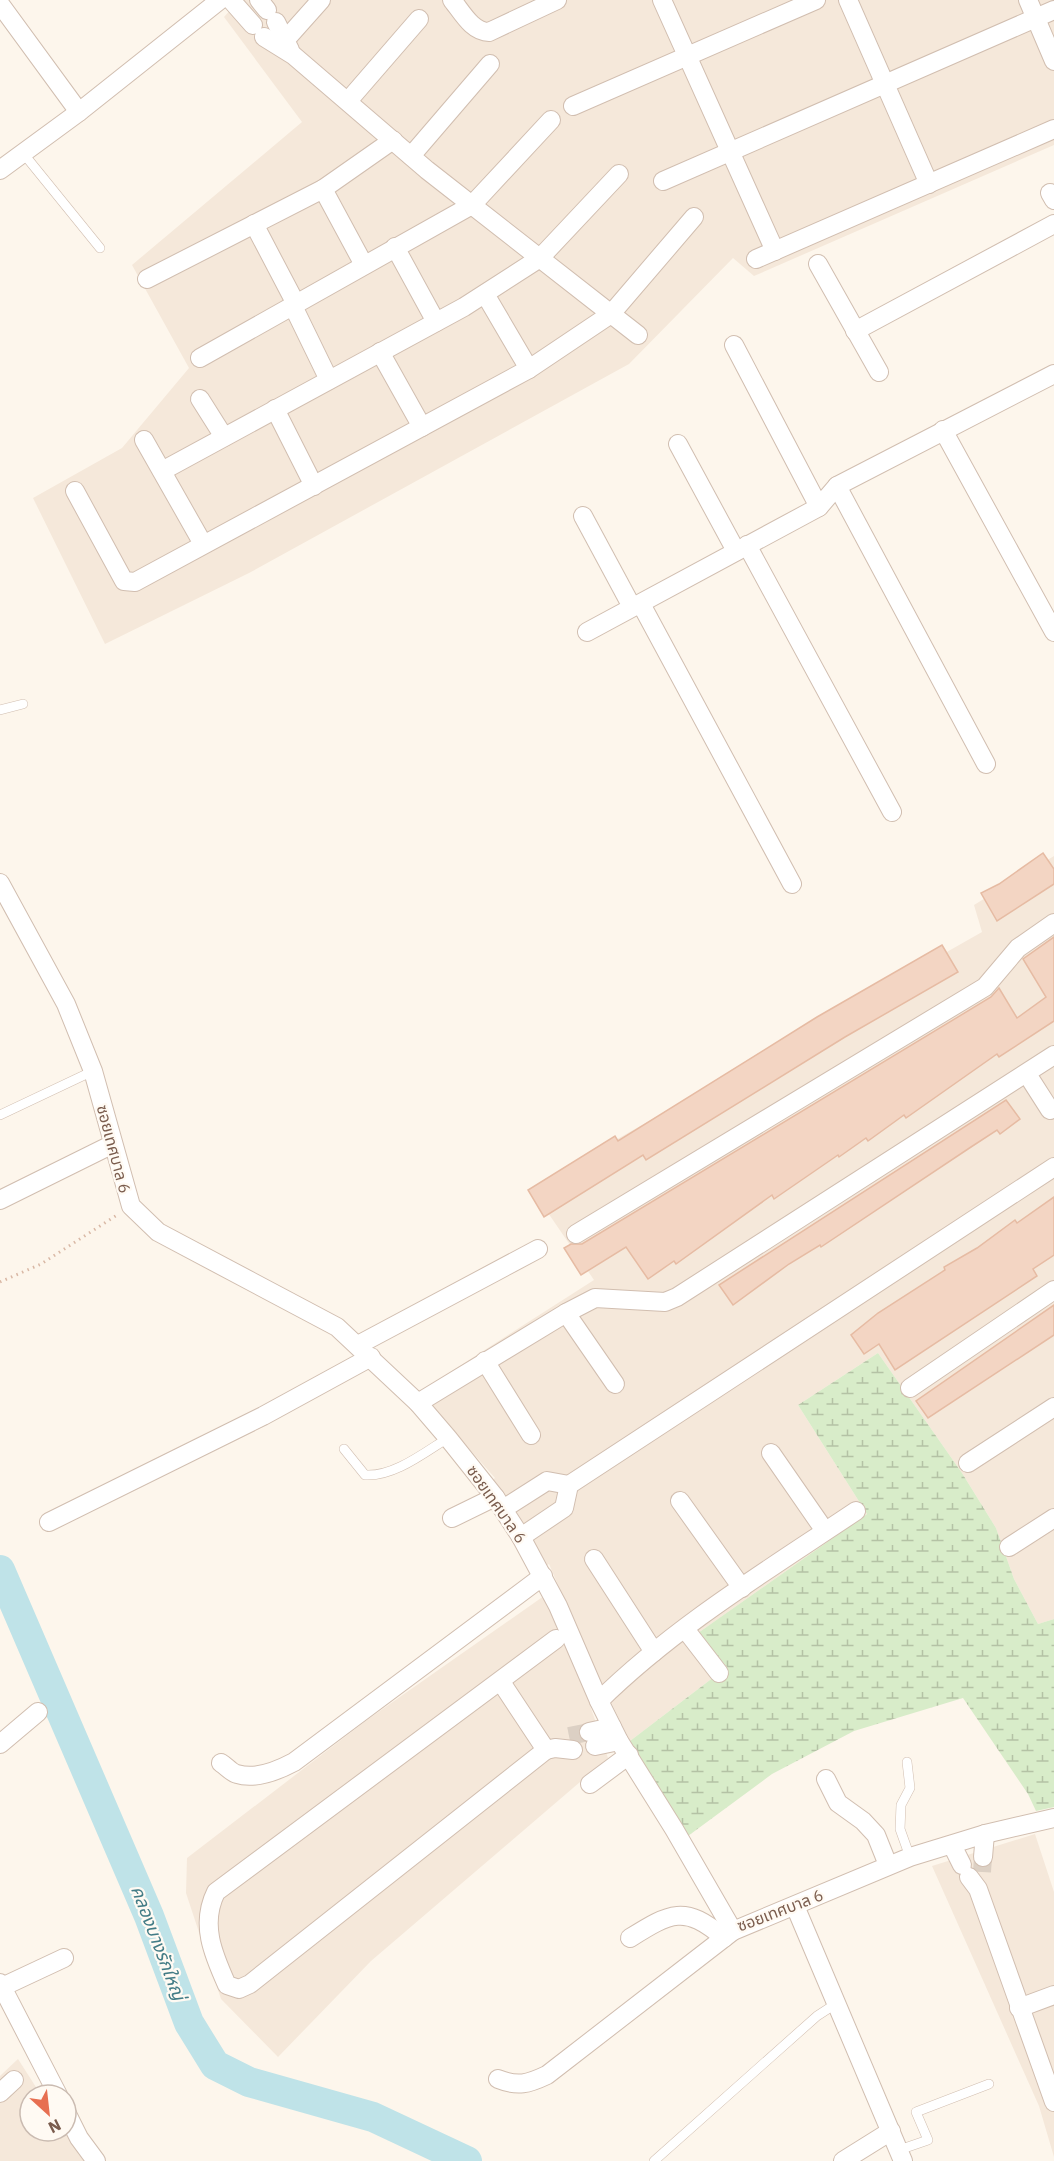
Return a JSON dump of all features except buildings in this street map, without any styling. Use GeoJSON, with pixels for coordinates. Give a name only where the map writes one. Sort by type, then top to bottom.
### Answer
{"type":"FeatureCollection","features":[{"type":"Feature","properties":{"kind":"street"},"geometry":{"type":"LineString","coordinates":[[0,170],[80,112],[220,0]]}},
{"type":"Feature","properties":{"kind":"street"},"geometry":{"type":"LineString","coordinates":[[231,0],[259,31],[286,47],[472,206],[638,335]]}},
{"type":"Feature","properties":{"kind":"street"},"geometry":{"type":"LineString","coordinates":[[286,47],[321,0]]}},
{"type":"Feature","properties":{"kind":"street"},"geometry":{"type":"LineString","coordinates":[[452,0],[476,29],[489,32],[557,0]]}},
{"type":"Feature","properties":{"kind":"street"},"geometry":{"type":"LineString","coordinates":[[662,0],[775,251]]}},
{"type":"Feature","properties":{"kind":"street"},"geometry":{"type":"LineString","coordinates":[[573,106],[816,0]]}},
{"type":"Feature","properties":{"kind":"street"},"geometry":{"type":"LineString","coordinates":[[848,0],[929,184]]}},
{"type":"Feature","properties":{"kind":"street"},"geometry":{"type":"LineString","coordinates":[[1028,0],[1054,61]]}},
{"type":"Feature","properties":{"kind":"street"},"geometry":{"type":"LineString","coordinates":[[5,4],[80,112]]}},
{"type":"Feature","properties":{"kind":"street"},"geometry":{"type":"LineString","coordinates":[[663,182],[1054,10]]}},
{"type":"Feature","properties":{"kind":"street"},"geometry":{"type":"LineString","coordinates":[[267,11],[286,47]]}},
{"type":"Feature","properties":{"kind":"street"},"geometry":{"type":"LineString","coordinates":[[348,101],[419,19]]}},
{"type":"Feature","properties":{"kind":"street"},"geometry":{"type":"LineString","coordinates":[[411,156],[490,64]]}},
{"type":"Feature","properties":{"kind":"street"},"geometry":{"type":"LineString","coordinates":[[200,358],[472,206],[550,120]]}},
{"type":"Feature","properties":{"kind":"street"},"geometry":{"type":"LineString","coordinates":[[756,259],[1054,129]]}},
{"type":"Feature","properties":{"kind":"street"},"geometry":{"type":"LineString","coordinates":[[147,279],[323,189],[393,140]]}},
{"type":"Feature","properties":{"kind":"street"},"geometry":{"type":"LineString","coordinates":[[162,471],[485,294],[540,258],[619,174]]}},
{"type":"Feature","properties":{"kind":"street"},"geometry":{"type":"LineString","coordinates":[[323,189],[364,265]]}},
{"type":"Feature","properties":{"kind":"street"},"geometry":{"type":"LineString","coordinates":[[75,491],[124,581],[129,583],[529,369],[611,314],[694,217]]}},
{"type":"Feature","properties":{"kind":"street"},"geometry":{"type":"LineString","coordinates":[[254,224],[329,380]]}},
{"type":"Feature","properties":{"kind":"street"},"geometry":{"type":"LineString","coordinates":[[855,331],[1054,224]]}},
{"type":"Feature","properties":{"kind":"street"},"geometry":{"type":"LineString","coordinates":[[395,247],[436,322]]}},
{"type":"Feature","properties":{"kind":"street"},"geometry":{"type":"LineString","coordinates":[[818,264],[879,372]]}},
{"type":"Feature","properties":{"kind":"street"},"geometry":{"type":"LineString","coordinates":[[485,294],[529,369]]}},
{"type":"Feature","properties":{"kind":"street"},"geometry":{"type":"LineString","coordinates":[[734,345],[819,507]]}},
{"type":"Feature","properties":{"kind":"street"},"geometry":{"type":"LineString","coordinates":[[380,352],[422,427]]}},
{"type":"Feature","properties":{"kind":"street"},"geometry":{"type":"LineString","coordinates":[[587,632],[819,507],[837,486],[1054,374]]}},
{"type":"Feature","properties":{"kind":"street"},"geometry":{"type":"LineString","coordinates":[[200,399],[224,437]]}},
{"type":"Feature","properties":{"kind":"street"},"geometry":{"type":"LineString","coordinates":[[275,410],[314,486]]}},
{"type":"Feature","properties":{"kind":"street"},"geometry":{"type":"LineString","coordinates":[[943,430],[1054,632]]}},
{"type":"Feature","properties":{"kind":"street"},"geometry":{"type":"LineString","coordinates":[[144,440],[203,544]]}},
{"type":"Feature","properties":{"kind":"street"},"geometry":{"type":"LineString","coordinates":[[678,444],[742,548],[892,812]]}},
{"type":"Feature","properties":{"kind":"street"},"geometry":{"type":"LineString","coordinates":[[837,486],[986,764]]}},
{"type":"Feature","properties":{"kind":"street"},"geometry":{"type":"LineString","coordinates":[[583,516],[792,884]]}},
{"type":"Feature","properties":{"kind":"street","name":"ซอยเทศบาล 6"},"geometry":{"type":"LineString","coordinates":[[0,883],[66,1004],[93,1071],[131,1206],[158,1232],[313,1312],[337,1327],[418,1403],[448,1438],[499,1503],[521,1537],[543,1576],[599,1701],[729,1934],[910,1857],[985,1834],[1054,1818]]}},
{"type":"Feature","properties":{"kind":"street"},"geometry":{"type":"LineString","coordinates":[[576,1234],[985,987],[1018,948],[1054,923]]}},
{"type":"Feature","properties":{"kind":"street"},"geometry":{"type":"LineString","coordinates":[[418,1403],[485,1361],[595,1298],[665,1302],[677,1297],[1054,1055]]}},
{"type":"Feature","properties":{"kind":"street"},"geometry":{"type":"LineString","coordinates":[[1027,1074],[1050,1110]]}},
{"type":"Feature","properties":{"kind":"street"},"geometry":{"type":"LineString","coordinates":[[0,1200],[112,1144]]}},
{"type":"Feature","properties":{"kind":"street"},"geometry":{"type":"LineString","coordinates":[[452,1518],[499,1503],[547,1481],[569,1485],[1054,1167]]}},
{"type":"Feature","properties":{"kind":"street"},"geometry":{"type":"LineString","coordinates":[[49,1522],[262,1416],[364,1351],[538,1249]]}},
{"type":"Feature","properties":{"kind":"street"},"geometry":{"type":"LineString","coordinates":[[910,1388],[1054,1290]]}},
{"type":"Feature","properties":{"kind":"street"},"geometry":{"type":"LineString","coordinates":[[566,1313],[615,1384]]}},
{"type":"Feature","properties":{"kind":"street"},"geometry":{"type":"LineString","coordinates":[[485,1361],[531,1435]]}},
{"type":"Feature","properties":{"kind":"street"},"geometry":{"type":"LineString","coordinates":[[968,1463],[1054,1407]]}},
{"type":"Feature","properties":{"kind":"street"},"geometry":{"type":"LineString","coordinates":[[771,1453],[825,1531]]}},
{"type":"Feature","properties":{"kind":"street"},"geometry":{"type":"LineString","coordinates":[[521,1537],[564,1508],[569,1485]]}},
{"type":"Feature","properties":{"kind":"street"},"geometry":{"type":"LineString","coordinates":[[680,1501],[742,1588]]}},
{"type":"Feature","properties":{"kind":"street"},"geometry":{"type":"LineString","coordinates":[[599,1701],[637,1664],[742,1588],[856,1511]]}},
{"type":"Feature","properties":{"kind":"street"},"geometry":{"type":"LineString","coordinates":[[1010,1547],[1054,1518]]}},
{"type":"Feature","properties":{"kind":"street"},"geometry":{"type":"LineString","coordinates":[[594,1559],[654,1652]]}},
{"type":"Feature","properties":{"kind":"street"},"geometry":{"type":"LineString","coordinates":[[221,1762],[237,1774],[253,1775],[276,1772],[294,1762],[543,1576]]}},
{"type":"Feature","properties":{"kind":"street"},"geometry":{"type":"LineString","coordinates":[[685,1629],[719,1673]]}},
{"type":"Feature","properties":{"kind":"street"},"geometry":{"type":"LineString","coordinates":[[501,1682],[561,1746],[250,1984],[239,1989],[227,1985],[212,1953],[208,1926],[208,1908],[216,1892],[556,1639]]}},
{"type":"Feature","properties":{"kind":"street"},"geometry":{"type":"LineString","coordinates":[[0,1744],[38,1712]]}},
{"type":"Feature","properties":{"kind":"street"},"geometry":{"type":"LineString","coordinates":[[592,1739],[620,1741]]}},
{"type":"Feature","properties":{"kind":"street"},"geometry":{"type":"LineString","coordinates":[[590,1785],[620,1741]]}},
{"type":"Feature","properties":{"kind":"street"},"geometry":{"type":"LineString","coordinates":[[826,1779],[837,1803],[862,1821],[876,1835],[888,1865]]}},
{"type":"Feature","properties":{"kind":"street"},"geometry":{"type":"LineString","coordinates":[[975,1872],[985,1834]]}},
{"type":"Feature","properties":{"kind":"street"},"geometry":{"type":"LineString","coordinates":[[952,1845],[975,1872],[1019,2008],[1053,2097]]}},
{"type":"Feature","properties":{"kind":"street"},"geometry":{"type":"LineString","coordinates":[[795,1906],[901,2155]]}},
{"type":"Feature","properties":{"kind":"street"},"geometry":{"type":"LineString","coordinates":[[498,2079],[513,2085],[527,2085],[547,2075],[729,1934],[696,1918],[678,1914],[654,1923],[630,1938]]}},
{"type":"Feature","properties":{"kind":"street"},"geometry":{"type":"LineString","coordinates":[[52,2083],[1,1985],[64,1958]]}},
{"type":"Feature","properties":{"kind":"street"},"geometry":{"type":"LineString","coordinates":[[1019,2008],[1054,1995]]}},
{"type":"Feature","properties":{"kind":"street"},"geometry":{"type":"LineString","coordinates":[[843,2161],[891,2131]]}},
{"type":"Feature","properties":{"kind":"street"},"geometry":{"type":"LineString","coordinates":[[78,2136],[96,2161]]}},
{"type":"Feature","properties":{"kind":"lane"},"geometry":{"type":"LineString","coordinates":[[23,153],[100,248]]}},
{"type":"Feature","properties":{"kind":"lane"},"geometry":{"type":"LineString","coordinates":[[0,710],[23,704]]}},
{"type":"Feature","properties":{"kind":"lane"},"geometry":{"type":"LineString","coordinates":[[0,1115],[93,1071]]}},
{"type":"Feature","properties":{"kind":"lane"},"geometry":{"type":"LineString","coordinates":[[344,1449],[365,1475],[375,1476],[395,1468],[448,1438]]}},
{"type":"Feature","properties":{"kind":"lane"},"geometry":{"type":"LineString","coordinates":[[907,1762],[909,1788],[901,1805],[900,1829],[910,1857]]}},
{"type":"Feature","properties":{"kind":"lane"},"geometry":{"type":"LineString","coordinates":[[654,2161],[817,2016],[837,2003]]}},
{"type":"Feature","properties":{"kind":"lane"},"geometry":{"type":"LineString","coordinates":[[901,2155],[928,2140],[916,2112],[989,2084]]}},
{"type":"Feature","properties":{"kind":"path"},"geometry":{"type":"LineString","coordinates":[[0,1282],[41,1264],[131,1206]]}},
{"type":"Feature","properties":{"kind":"shaded area"},"geometry":{"type":"Polygon","coordinates":[[[239,0],[1054,0],[1054,145],[754,276],[733,258],[629,364],[249,573],[105,644],[33,498],[122,448],[189,368],[132,265],[302,122],[224,17],[239,0]]]}},
{"type":"Feature","properties":{"kind":"shaded area"},"geometry":{"type":"Polygon","coordinates":[[[1054,856],[1054,1619],[1038,1624],[1014,1579],[996,1528],[962,1473],[878,1353],[798,1405],[867,1514],[698,1633],[727,1667],[630,1741],[590,1659],[549,1564],[540,1570],[485,1485],[495,1478],[419,1392],[594,1280],[531,1188],[982,932],[974,905],[1054,856]]]}},
{"type":"Feature","properties":{"kind":"shaded area"},"geometry":{"type":"Polygon","coordinates":[[[551,1591],[608,1758],[371,1961],[278,2057],[221,1999],[186,1893],[187,1858],[367,1720],[551,1591]]]}},
{"type":"Feature","properties":{"kind":"shaded area"},"geometry":{"type":"Polygon","coordinates":[[[1035,1834],[1054,1892],[1054,2157],[1039,2106],[932,1866],[1035,1834]]]}},
{"type":"Feature","properties":{"kind":"shaded area"},"geometry":{"type":"Polygon","coordinates":[[[18,2059],[33,2083],[18,2083],[18,2143],[72,2143],[84,2161],[0,2161],[0,2076],[18,2059]]]}},
{"type":"Feature","properties":{"kind":"green space"},"geometry":{"type":"Polygon","coordinates":[[[878,1353],[962,1473],[996,1528],[1014,1579],[1038,1624],[1054,1619],[1054,1807],[1036,1811],[1028,1794],[963,1698],[854,1731],[772,1774],[688,1836],[630,1741],[727,1667],[698,1633],[867,1514],[798,1405],[878,1353]]]}},
{"type":"Feature","properties":{"kind":"waterway","name":"คลองบางรักใหญ่"},"geometry":{"type":"LineString","coordinates":[[0,1570],[149,1916],[189,2023],[215,2065],[249,2082],[373,2117],[467,2161]]}},
{"type":"Feature","properties":{"kind":"tunnel"},"geometry":{"type":"LineString","coordinates":[[569,1736],[589,1732]]}},
{"type":"Feature","properties":{"kind":"tunnel"},"geometry":{"type":"LineString","coordinates":[[982,1872],[983,1857]]}}]}
